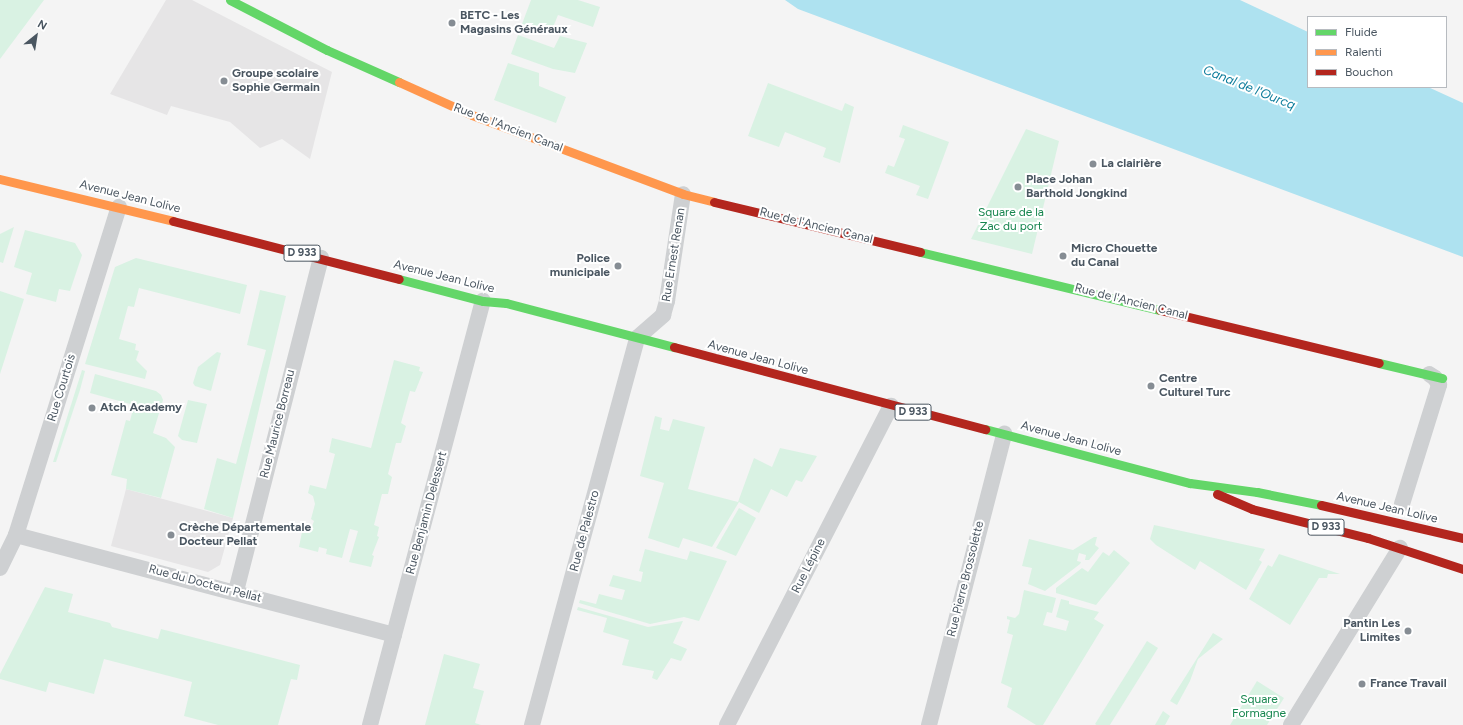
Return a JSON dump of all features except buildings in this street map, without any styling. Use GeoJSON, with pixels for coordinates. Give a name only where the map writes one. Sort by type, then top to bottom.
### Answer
{"type":"FeatureCollection","features":[{"type":"Feature","properties":{"kind":"main road","name":"Rue de l'Ancien Canal"},"geometry":{"type":"LineString","coordinates":[[230,0],[327,50],[458,109],[683,194],[1436,376]]}},
{"type":"Feature","properties":{"kind":"main road","name":"Avenue Jean Lolive"},"geometry":{"type":"LineString","coordinates":[[0,172],[49,189]]}},
{"type":"Feature","properties":{"kind":"main road","name":"Avenue Jean Lolive"},"geometry":{"type":"LineString","coordinates":[[0,179],[49,189],[484,300],[506,303],[892,406],[1190,483],[1257,492],[1382,518],[1463,538]]}},
{"type":"Feature","properties":{"kind":"main road","name":"D 933"},"geometry":{"type":"LineString","coordinates":[[1190,483],[1252,509],[1400,548],[1463,569]]}},
{"type":"Feature","properties":{"kind":"street","name":"Rue Ernest Renan"},"geometry":{"type":"LineString","coordinates":[[637,338],[663,316],[683,194]]}},
{"type":"Feature","properties":{"kind":"street","name":"Rue Courtois"},"geometry":{"type":"LineString","coordinates":[[0,568],[16,535],[119,207]]}},
{"type":"Feature","properties":{"kind":"street","name":"Rue Maurice Borreau"},"geometry":{"type":"LineString","coordinates":[[236,591],[321,258]]}},
{"type":"Feature","properties":{"kind":"street","name":"Rue Benjamin Delessert"},"geometry":{"type":"LineString","coordinates":[[370,725],[484,300]]}},
{"type":"Feature","properties":{"kind":"street","name":"Rue de Palestro"},"geometry":{"type":"LineString","coordinates":[[532,725],[637,338]]}},
{"type":"Feature","properties":{"kind":"street","name":"Rue de l'Ancien Canal"},"geometry":{"type":"LineString","coordinates":[[1402,504],[1439,385],[1436,376]]}},
{"type":"Feature","properties":{"kind":"street","name":"Rue Lépine"},"geometry":{"type":"LineString","coordinates":[[727,725],[892,406]]}},
{"type":"Feature","properties":{"kind":"street","name":"Rue Pierre Brossolette"},"geometry":{"type":"LineString","coordinates":[[929,725],[1004,434]]}},
{"type":"Feature","properties":{"kind":"street","name":"Rue du Docteur Pellat"},"geometry":{"type":"LineString","coordinates":[[16,535],[236,591],[394,634]]}},
{"type":"Feature","properties":{"kind":"street"},"geometry":{"type":"LineString","coordinates":[[1290,725],[1400,548]]}},
{"type":"Feature","properties":{"kind":"shaded area","name":"Groupe scolaire Sophie Germain"},"geometry":{"type":"Polygon","coordinates":[[[166,0],[192,0],[332,72],[310,159],[282,139],[260,148],[230,122],[171,106],[167,115],[110,94],[166,0]]]}},
{"type":"Feature","properties":{"kind":"shaded area","name":"Crèche Départementale Docteur Pellat"},"geometry":{"type":"Polygon","coordinates":[[[126,489],[233,518],[220,565],[208,572],[111,546],[126,489]]]}},
{"type":"Feature","properties":{"kind":"green space"},"geometry":{"type":"Polygon","coordinates":[[[0,0],[44,0],[0,59],[0,0]]]}},
{"type":"Feature","properties":{"kind":"green space"},"geometry":{"type":"Polygon","coordinates":[[[531,0],[578,0],[600,7],[593,27],[558,15],[551,32],[522,24],[531,0]]]}},
{"type":"Feature","properties":{"kind":"green space"},"geometry":{"type":"Polygon","coordinates":[[[518,35],[554,48],[560,36],[587,43],[575,73],[553,69],[511,54],[518,35]]]}},
{"type":"Feature","properties":{"kind":"green space"},"geometry":{"type":"Polygon","coordinates":[[[508,63],[539,73],[539,86],[566,97],[556,123],[494,100],[508,63]]]}},
{"type":"Feature","properties":{"kind":"green space"},"geometry":{"type":"Polygon","coordinates":[[[768,83],[842,111],[845,103],[854,107],[840,163],[823,157],[826,148],[785,132],[779,147],[748,136],[768,83]]]}},
{"type":"Feature","properties":{"kind":"green space"},"geometry":{"type":"Polygon","coordinates":[[[903,125],[949,142],[928,199],[916,195],[920,186],[885,173],[888,165],[894,167],[905,139],[899,137],[903,125]]]}},
{"type":"Feature","properties":{"kind":"green space","name":"Square de la Zac du port"},"geometry":{"type":"Polygon","coordinates":[[[1026,129],[1059,141],[1032,254],[971,239],[1026,129]]]}},
{"type":"Feature","properties":{"kind":"green space"},"geometry":{"type":"Polygon","coordinates":[[[14,227],[3,263],[0,262],[0,234],[14,227]]]}},
{"type":"Feature","properties":{"kind":"green space"},"geometry":{"type":"Polygon","coordinates":[[[25,230],[75,243],[82,255],[70,291],[59,289],[56,302],[26,294],[32,273],[14,267],[25,230]]]}},
{"type":"Feature","properties":{"kind":"green space"},"geometry":{"type":"Polygon","coordinates":[[[136,258],[247,285],[240,314],[139,288],[134,307],[128,306],[119,339],[136,344],[135,350],[139,351],[136,360],[147,371],[145,379],[85,364],[115,267],[136,258]]]}},
{"type":"Feature","properties":{"kind":"green space"},"geometry":{"type":"Polygon","coordinates":[[[260,290],[286,296],[233,518],[204,509],[217,458],[236,464],[266,350],[247,345],[260,290]]]}},
{"type":"Feature","properties":{"kind":"green space"},"geometry":{"type":"Polygon","coordinates":[[[0,291],[24,299],[0,374],[0,291]]]}},
{"type":"Feature","properties":{"kind":"green space"},"geometry":{"type":"Polygon","coordinates":[[[217,352],[221,353],[211,391],[195,386],[193,383],[198,367],[217,352]]]}},
{"type":"Feature","properties":{"kind":"green space"},"geometry":{"type":"Polygon","coordinates":[[[394,360],[420,367],[419,371],[423,372],[415,392],[410,391],[401,423],[406,426],[401,443],[396,443],[388,474],[392,477],[388,494],[382,494],[374,525],[379,527],[377,536],[379,537],[372,555],[374,556],[371,567],[349,562],[358,531],[350,529],[342,558],[326,554],[327,549],[319,547],[318,552],[299,547],[303,527],[311,529],[314,521],[311,519],[315,504],[313,496],[308,493],[310,485],[326,489],[335,454],[329,452],[332,438],[371,448],[394,360]]]}},
{"type":"Feature","properties":{"kind":"green space"},"geometry":{"type":"Polygon","coordinates":[[[82,370],[85,371],[80,390],[56,462],[53,462],[82,370]]]}},
{"type":"Feature","properties":{"kind":"green space"},"geometry":{"type":"Polygon","coordinates":[[[95,374],[156,391],[161,395],[163,400],[153,433],[166,438],[175,447],[161,498],[126,489],[127,479],[111,475],[126,420],[130,421],[134,405],[90,393],[95,374]]]}},
{"type":"Feature","properties":{"kind":"green space"},"geometry":{"type":"Polygon","coordinates":[[[188,400],[207,404],[197,443],[182,440],[178,436],[188,400]]]}},
{"type":"Feature","properties":{"kind":"green space"},"geometry":{"type":"Polygon","coordinates":[[[655,416],[662,418],[660,429],[669,431],[673,419],[705,427],[688,489],[738,502],[754,458],[772,467],[780,448],[817,456],[802,482],[796,480],[787,497],[771,489],[759,513],[739,502],[712,547],[683,538],[679,548],[648,538],[664,483],[640,476],[655,416]]]}},
{"type":"Feature","properties":{"kind":"green space"},"geometry":{"type":"Polygon","coordinates":[[[739,508],[756,518],[736,556],[716,548],[739,508]]]}},
{"type":"Feature","properties":{"kind":"green space"},"geometry":{"type":"Polygon","coordinates":[[[1154,525],[1265,549],[1259,560],[1262,562],[1246,590],[1200,561],[1195,570],[1156,545],[1150,539],[1154,525]]]}},
{"type":"Feature","properties":{"kind":"green space"},"geometry":{"type":"Polygon","coordinates":[[[1094,537],[1097,537],[1095,545],[1099,548],[1089,560],[1085,560],[1086,555],[1079,553],[1077,561],[1081,562],[1080,564],[1045,591],[1028,584],[1032,568],[1022,566],[1029,539],[1073,550],[1094,537]]]}},
{"type":"Feature","properties":{"kind":"green space"},"geometry":{"type":"Polygon","coordinates":[[[645,549],[687,560],[690,551],[727,561],[699,621],[684,617],[650,624],[579,603],[580,600],[596,604],[599,594],[622,600],[625,590],[609,586],[613,575],[641,582],[643,572],[639,571],[645,549]]]}},
{"type":"Feature","properties":{"kind":"green space"},"geometry":{"type":"Polygon","coordinates":[[[1114,550],[1130,563],[1096,605],[1056,593],[1056,588],[1082,568],[1088,572],[1103,552],[1109,556],[1114,550]]]}},
{"type":"Feature","properties":{"kind":"green space"},"geometry":{"type":"Polygon","coordinates":[[[1279,554],[1340,574],[1328,574],[1327,578],[1319,578],[1290,625],[1249,599],[1268,565],[1272,567],[1279,554]]]}},
{"type":"Feature","properties":{"kind":"green space"},"geometry":{"type":"Polygon","coordinates":[[[45,587],[73,594],[68,612],[110,623],[112,627],[158,639],[161,629],[300,665],[297,680],[291,679],[278,725],[218,725],[184,716],[192,682],[104,659],[94,694],[49,682],[46,692],[0,679],[0,674],[45,587]]]}},
{"type":"Feature","properties":{"kind":"green space"},"geometry":{"type":"Polygon","coordinates":[[[1024,590],[1056,598],[1052,613],[1047,612],[1043,625],[1066,631],[1069,621],[1056,617],[1061,599],[1069,601],[1069,604],[1099,612],[1094,619],[1104,625],[1043,725],[1036,725],[1007,707],[1012,688],[1001,683],[1013,635],[1007,633],[1010,620],[1007,619],[1007,616],[1015,618],[1019,614],[1024,590]]]}},
{"type":"Feature","properties":{"kind":"green space"},"geometry":{"type":"Polygon","coordinates":[[[578,607],[648,627],[683,621],[673,643],[687,649],[681,661],[671,658],[657,680],[652,678],[654,671],[622,665],[629,640],[603,632],[607,618],[577,610],[578,607]]]}},
{"type":"Feature","properties":{"kind":"green space"},"geometry":{"type":"Polygon","coordinates":[[[1213,633],[1223,639],[1198,659],[1190,681],[1177,705],[1170,701],[1213,633]]]}},
{"type":"Feature","properties":{"kind":"green space"},"geometry":{"type":"Polygon","coordinates":[[[1147,641],[1158,648],[1110,725],[1095,724],[1147,641]]]}},
{"type":"Feature","properties":{"kind":"green space"},"geometry":{"type":"Polygon","coordinates":[[[444,654],[480,664],[473,688],[484,691],[475,723],[481,725],[425,725],[444,654]]]}},
{"type":"Feature","properties":{"kind":"green space","name":"Square Formagne"},"geometry":{"type":"Polygon","coordinates":[[[1257,681],[1284,698],[1267,725],[1230,725],[1257,681]]]}},
{"type":"Feature","properties":{"kind":"green space"},"geometry":{"type":"Polygon","coordinates":[[[1163,711],[1170,716],[1165,725],[1155,725],[1163,711]]]}},
{"type":"Feature","properties":{"kind":"water","name":"Canal de l'Ourcq"},"geometry":{"type":"Polygon","coordinates":[[[785,0],[1240,0],[1307,32],[1307,88],[1430,88],[1463,103],[1463,257],[798,9],[785,0]]]}},
{"type":"Feature","properties":{"kind":"traffic: fast"},"geometry":{"type":"LineString","coordinates":[[230,0],[327,50],[399,82]]}},
{"type":"Feature","properties":{"kind":"traffic: fast"},"geometry":{"type":"LineString","coordinates":[[920,252],[1160,310]]}},
{"type":"Feature","properties":{"kind":"traffic: fast"},"geometry":{"type":"LineString","coordinates":[[399,279],[483,301],[506,303],[674,347]]}},
{"type":"Feature","properties":{"kind":"traffic: fast"},"geometry":{"type":"LineString","coordinates":[[1379,363],[1442,378]]}},
{"type":"Feature","properties":{"kind":"traffic: fast"},"geometry":{"type":"LineString","coordinates":[[985,429],[1190,483],[1257,492],[1321,505]]}},
{"type":"Feature","properties":{"kind":"traffic: slow"},"geometry":{"type":"LineString","coordinates":[[399,82],[472,115],[683,194],[714,202]]}},
{"type":"Feature","properties":{"kind":"traffic: slow"},"geometry":{"type":"LineString","coordinates":[[0,179],[173,221]]}},
{"type":"Feature","properties":{"kind":"traffic: jam"},"geometry":{"type":"LineString","coordinates":[[714,202],[920,252]]}},
{"type":"Feature","properties":{"kind":"traffic: jam"},"geometry":{"type":"LineString","coordinates":[[173,221],[399,279]]}},
{"type":"Feature","properties":{"kind":"traffic: jam"},"geometry":{"type":"LineString","coordinates":[[1160,310],[1379,363]]}},
{"type":"Feature","properties":{"kind":"traffic: jam"},"geometry":{"type":"LineString","coordinates":[[674,347],[985,429]]}},
{"type":"Feature","properties":{"kind":"traffic: jam"},"geometry":{"type":"LineString","coordinates":[[1217,494],[1252,509],[1368,538],[1463,569]]}},
{"type":"Feature","properties":{"kind":"traffic: jam"},"geometry":{"type":"LineString","coordinates":[[1321,505],[1463,538]]}},
{"type":"Feature","properties":{"kind":"place","name":"BETC - Les Magasins Généraux"},"geometry":{"type":"Point","coordinates":[452,23]}},
{"type":"Feature","properties":{"kind":"place","name":"Groupe scolaire Sophie Germain"},"geometry":{"type":"Point","coordinates":[224,81]}},
{"type":"Feature","properties":{"kind":"place","name":"La clairière"},"geometry":{"type":"Point","coordinates":[1093,164]}},
{"type":"Feature","properties":{"kind":"place","name":"Place Johan Barthold Jongkind"},"geometry":{"type":"Point","coordinates":[1018,187]}},
{"type":"Feature","properties":{"kind":"place","name":"Micro Chouette du Canal"},"geometry":{"type":"Point","coordinates":[1063,256]}},
{"type":"Feature","properties":{"kind":"place","name":"Police municipale"},"geometry":{"type":"Point","coordinates":[618,266]}},
{"type":"Feature","properties":{"kind":"place","name":"Centre Culturel Turc"},"geometry":{"type":"Point","coordinates":[1151,386]}},
{"type":"Feature","properties":{"kind":"place","name":"Atch Academy"},"geometry":{"type":"Point","coordinates":[92,408]}},
{"type":"Feature","properties":{"kind":"place","name":"Crèche Départementale Docteur Pellat"},"geometry":{"type":"Point","coordinates":[171,535]}},
{"type":"Feature","properties":{"kind":"place","name":"Pantin Les Limites"},"geometry":{"type":"Point","coordinates":[1408,631]}},
{"type":"Feature","properties":{"kind":"place","name":"France Travail"},"geometry":{"type":"Point","coordinates":[1362,684]}}]}
